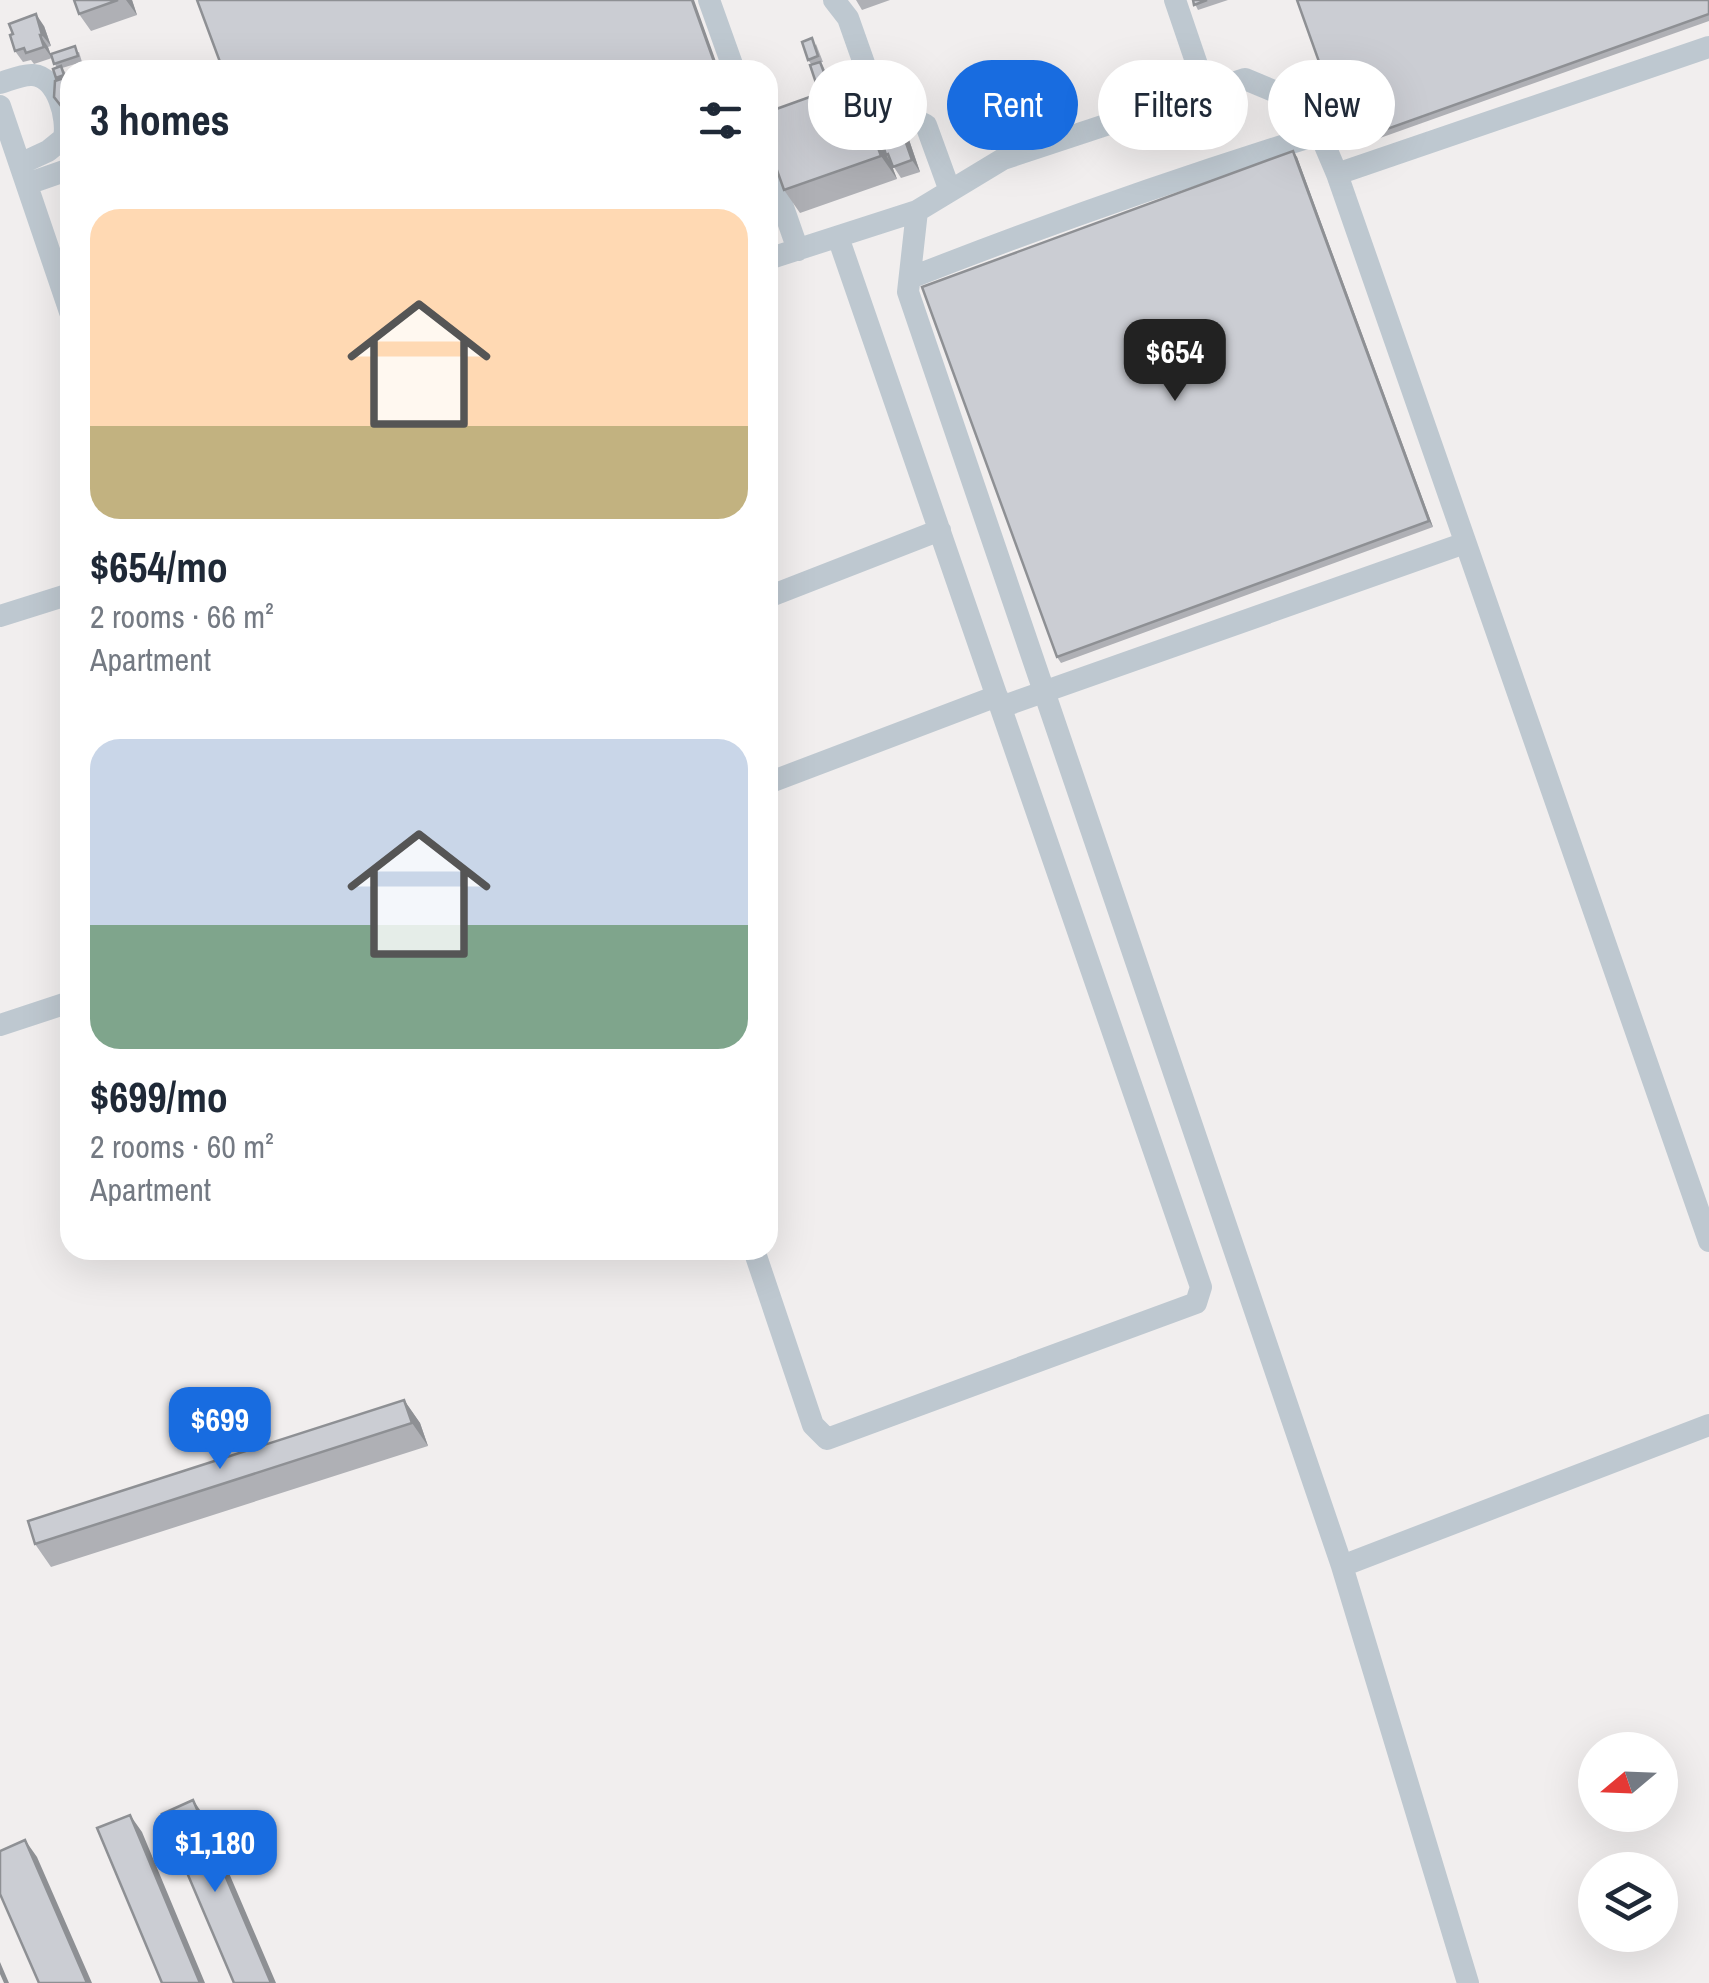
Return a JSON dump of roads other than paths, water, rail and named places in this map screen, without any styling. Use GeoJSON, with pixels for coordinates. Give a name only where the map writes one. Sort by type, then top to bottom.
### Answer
{"type":"FeatureCollection","features":[{"type":"Feature","properties":{"kind":"street"},"geometry":{"type":"LineString","coordinates":[[709,0],[730,60]]}},
{"type":"Feature","properties":{"kind":"street"},"geometry":{"type":"LineString","coordinates":[[834,0],[848,18],[872,86],[904,114],[926,124],[950,191]]}},
{"type":"Feature","properties":{"kind":"street"},"geometry":{"type":"LineString","coordinates":[[1175,0],[1195,60]]}},
{"type":"Feature","properties":{"kind":"street"},"geometry":{"type":"LineString","coordinates":[[1337,174],[1709,47]]}},
{"type":"Feature","properties":{"kind":"street"},"geometry":{"type":"LineString","coordinates":[[0,84],[31,74],[43,78],[60,105]]}},
{"type":"Feature","properties":{"kind":"street"},"geometry":{"type":"LineString","coordinates":[[0,106],[60,283]]}},
{"type":"Feature","properties":{"kind":"street"},"geometry":{"type":"LineString","coordinates":[[778,257],[917,211],[1003,159],[1098,127]]}},
{"type":"Feature","properties":{"kind":"street"},"geometry":{"type":"LineString","coordinates":[[23,174],[60,141]]}},
{"type":"Feature","properties":{"kind":"street"},"geometry":{"type":"LineString","coordinates":[[910,278],[1182,177],[1269,150]]}},
{"type":"Feature","properties":{"kind":"street"},"geometry":{"type":"LineString","coordinates":[[1327,150],[1709,1241]]}},
{"type":"Feature","properties":{"kind":"street"},"geometry":{"type":"LineString","coordinates":[[23,174],[60,169]]}},
{"type":"Feature","properties":{"kind":"street"},"geometry":{"type":"LineString","coordinates":[[778,193],[798,250]]}},
{"type":"Feature","properties":{"kind":"street"},"geometry":{"type":"LineString","coordinates":[[917,211],[908,292],[1342,1566],[1468,1983]]}},
{"type":"Feature","properties":{"kind":"street"},"geometry":{"type":"LineString","coordinates":[[757,1260],[814,1425],[827,1438],[1196,1302],[1201,1287],[838,237]]}},
{"type":"Feature","properties":{"kind":"street"},"geometry":{"type":"LineString","coordinates":[[778,593],[940,530]]}},
{"type":"Feature","properties":{"kind":"street"},"geometry":{"type":"LineString","coordinates":[[778,779],[1465,543]]}},
{"type":"Feature","properties":{"kind":"street"},"geometry":{"type":"LineString","coordinates":[[0,616],[60,597]]}},
{"type":"Feature","properties":{"kind":"street"},"geometry":{"type":"LineString","coordinates":[[1090,964],[1132,948]]}},
{"type":"Feature","properties":{"kind":"street"},"geometry":{"type":"LineString","coordinates":[[0,1025],[60,1005]]}},
{"type":"Feature","properties":{"kind":"street"},"geometry":{"type":"LineString","coordinates":[[1342,1566],[1709,1425]]}}]}
